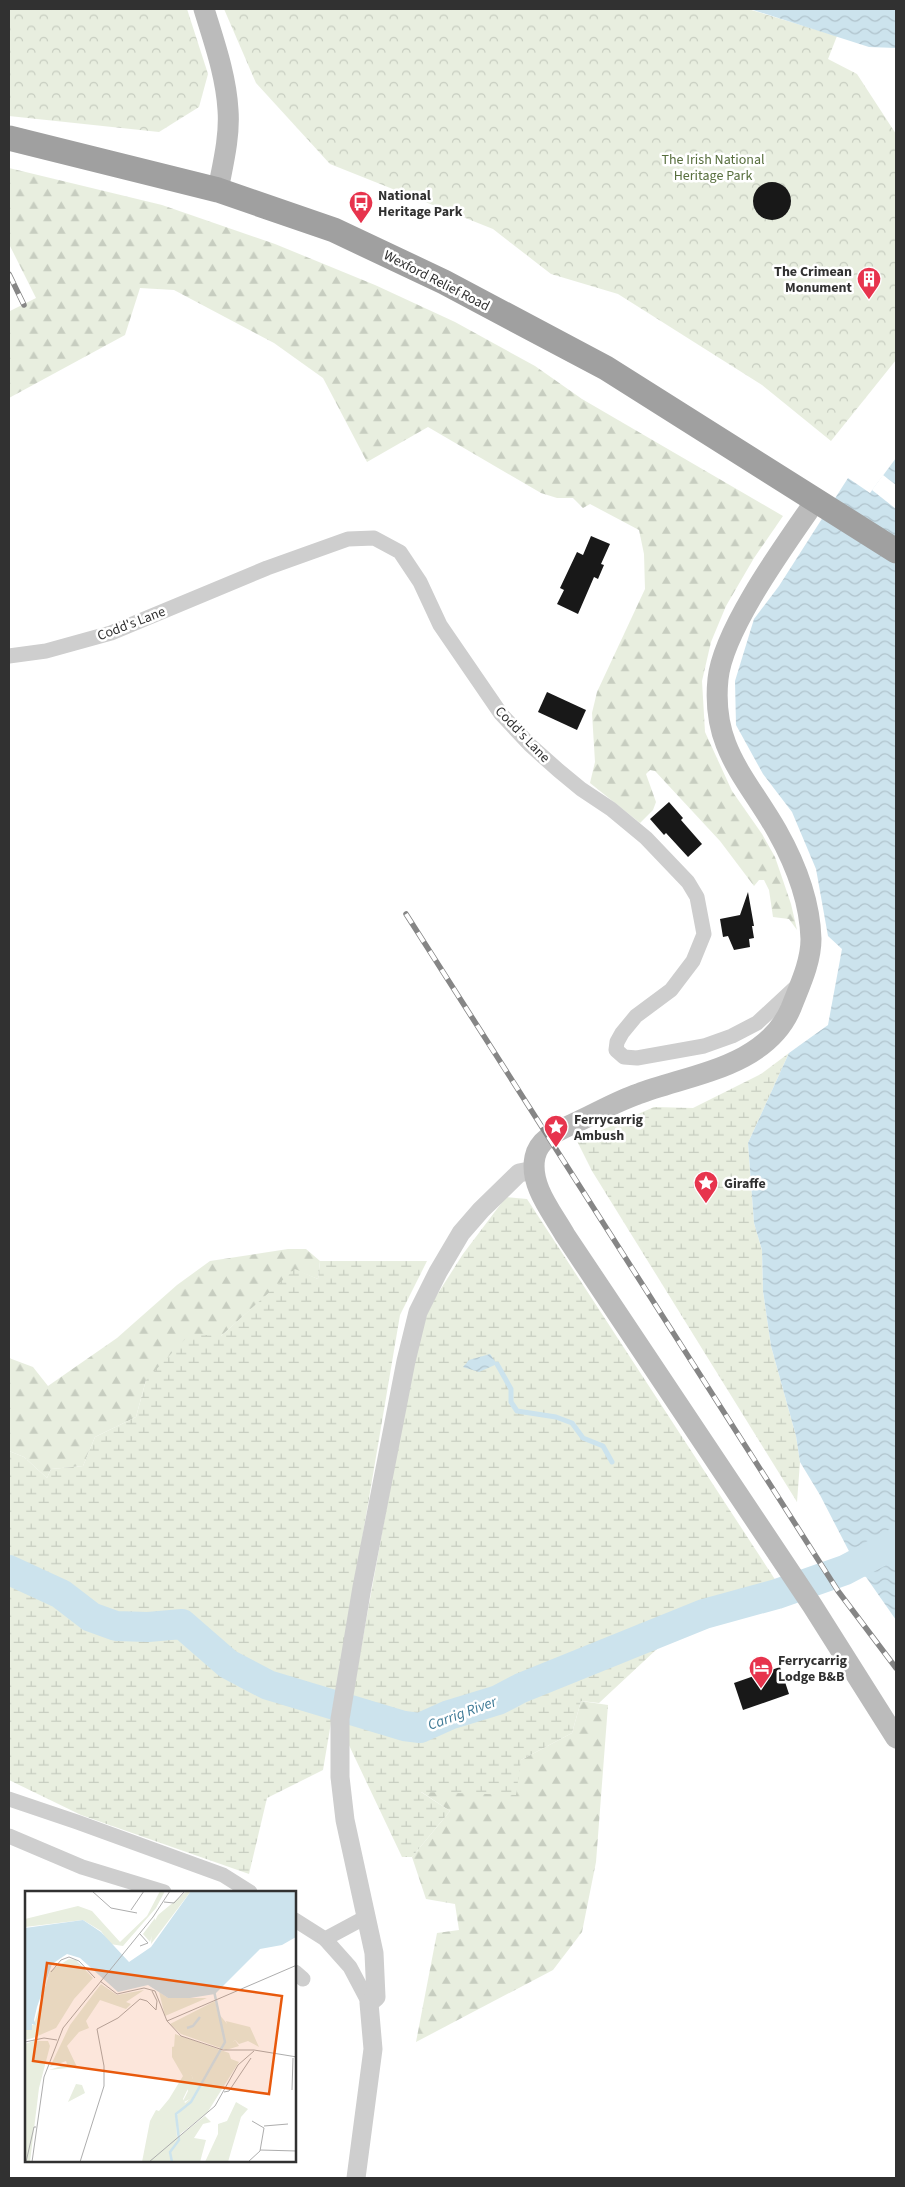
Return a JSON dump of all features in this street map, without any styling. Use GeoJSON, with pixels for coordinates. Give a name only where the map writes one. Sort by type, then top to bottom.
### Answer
{"type":"FeatureCollection","features":[{"type":"Feature","properties":{"kind":"highway","name":"Wexford Relief Road"},"geometry":{"type":"LineString","coordinates":[[9,138],[218,190],[334,230],[444,282],[606,368],[823,503],[896,551]]}},
{"type":"Feature","properties":{"kind":"main road"},"geometry":{"type":"LineString","coordinates":[[204,9],[223,72],[228,111],[226,146],[218,190]]}},
{"type":"Feature","properties":{"kind":"main road"},"geometry":{"type":"LineString","coordinates":[[823,503],[756,590],[729,640],[718,676],[717,709],[726,746],[740,776],[791,857],[801,885],[811,941],[801,983],[787,1017],[765,1044],[728,1064],[636,1094],[556,1132],[540,1143],[535,1157],[534,1170],[538,1189],[565,1235],[790,1571],[896,1738]]}},
{"type":"Feature","properties":{"kind":"street","name":"Codd's Lane"},"geometry":{"type":"LineString","coordinates":[[9,656],[46,651],[112,633],[267,568],[348,538],[374,538],[400,552],[420,582],[440,625],[501,714],[530,745],[558,770],[623,818],[646,838],[688,882],[697,897],[704,934],[693,962],[671,990],[636,1016],[622,1033],[617,1042],[616,1050],[624,1057],[637,1058],[704,1046],[732,1036],[757,1023],[801,983]]}},
{"type":"Feature","properties":{"kind":"street"},"geometry":{"type":"LineString","coordinates":[[369,2003],[376,1997],[374,1953],[343,1802],[340,1777],[340,1720],[362,1587],[406,1361],[418,1312],[438,1272],[461,1234],[480,1210],[519,1173],[534,1170]]}},
{"type":"Feature","properties":{"kind":"street"},"geometry":{"type":"LineString","coordinates":[[9,1799],[223,1875],[248,1891]]}},
{"type":"Feature","properties":{"kind":"street"},"geometry":{"type":"LineString","coordinates":[[9,1836],[82,1867],[161,1891]]}},
{"type":"Feature","properties":{"kind":"street"},"geometry":{"type":"LineString","coordinates":[[325,1939],[366,1917]]}},
{"type":"Feature","properties":{"kind":"street"},"geometry":{"type":"LineString","coordinates":[[296,1921],[325,1939],[350,1966],[369,2003],[372,2049],[356,2178]]}},
{"type":"Feature","properties":{"kind":"green space"},"geometry":{"type":"Polygon","coordinates":[[[9,9],[187,9],[208,74],[199,107],[159,132],[9,116],[9,9]]]}},
{"type":"Feature","properties":{"kind":"green space","name":"The Irish National Heritage Park"},"geometry":{"type":"Polygon","coordinates":[[[224,9],[748,9],[837,36],[828,59],[857,74],[896,134],[896,360],[831,441],[762,385],[618,294],[551,274],[493,229],[330,164],[256,83],[224,9]]]}},
{"type":"Feature","properties":{"kind":"green space"},"geometry":{"type":"Polygon","coordinates":[[[9,168],[162,205],[275,244],[375,285],[455,322],[535,366],[582,399],[783,516],[754,558],[726,606],[711,642],[702,681],[705,732],[732,791],[762,834],[775,857],[791,904],[797,930],[789,919],[773,917],[769,890],[764,880],[759,880],[754,886],[720,841],[655,771],[650,770],[646,774],[656,802],[653,810],[640,823],[590,783],[595,762],[592,713],[597,692],[645,589],[644,554],[639,530],[590,504],[583,508],[573,498],[557,498],[541,493],[428,427],[367,462],[323,378],[274,343],[174,290],[140,288],[125,335],[9,398],[9,308],[10,311],[36,298],[9,244],[9,168]]]}},
{"type":"Feature","properties":{"kind":"green space"},"geometry":{"type":"Polygon","coordinates":[[[789,1053],[748,1143],[754,1223],[762,1250],[763,1291],[771,1346],[796,1436],[800,1462],[797,1502],[592,1171],[577,1141],[654,1107],[693,1108],[761,1074],[789,1053]]]}},
{"type":"Feature","properties":{"kind":"green space"},"geometry":{"type":"Polygon","coordinates":[[[506,1197],[527,1199],[776,1581],[667,1621],[658,1648],[599,1703],[581,1701],[572,1733],[521,1760],[516,1795],[421,1792],[450,1811],[412,1857],[402,1857],[347,1741],[352,1698],[414,1357],[428,1309],[463,1254],[506,1197]]]}},
{"type":"Feature","properties":{"kind":"green space"},"geometry":{"type":"Polygon","coordinates":[[[288,1249],[306,1249],[320,1261],[318,1279],[295,1270],[221,1336],[146,1380],[136,1417],[95,1437],[83,1466],[51,1469],[47,1478],[24,1457],[9,1451],[9,1358],[33,1367],[48,1386],[117,1338],[177,1285],[210,1261],[288,1249]]]}},
{"type":"Feature","properties":{"kind":"green space"},"geometry":{"type":"Polygon","coordinates":[[[320,1261],[427,1261],[400,1315],[323,1770],[267,1798],[249,1874],[81,1815],[9,1780],[9,1451],[24,1457],[47,1478],[51,1469],[83,1466],[95,1437],[136,1417],[146,1380],[190,1334],[221,1336],[295,1269],[318,1279],[320,1261]]]}},
{"type":"Feature","properties":{"kind":"green space"},"geometry":{"type":"Polygon","coordinates":[[[581,1701],[608,1705],[596,1862],[582,1932],[553,1970],[416,2042],[437,1933],[459,1930],[455,1904],[426,1899],[412,1857],[450,1811],[420,1791],[521,1760],[572,1733],[581,1701]]]}},
{"type":"Feature","properties":{"kind":"water"},"geometry":{"type":"Polygon","coordinates":[[[750,9],[896,9],[896,48],[869,47],[750,9]]]}},
{"type":"Feature","properties":{"kind":"water"},"geometry":{"type":"Polygon","coordinates":[[[896,458],[896,1620],[866,1577],[845,1570],[852,1557],[820,1495],[800,1462],[796,1436],[771,1346],[763,1291],[762,1250],[754,1223],[748,1143],[789,1053],[828,1025],[842,949],[828,936],[816,869],[792,812],[763,774],[736,725],[735,681],[754,619],[779,586],[848,478],[870,493],[896,458]]]}},
{"type":"Feature","properties":{"kind":"water"},"geometry":{"type":"Polygon","coordinates":[[[490,1354],[497,1364],[479,1372],[463,1367],[469,1360],[490,1354]]]}},
{"type":"Feature","properties":{"kind":"pier"},"geometry":{"type":"Polygon","coordinates":[[[883,475],[896,485],[896,509],[872,490],[883,475]]]}},
{"type":"Feature","properties":{"kind":"building"},"geometry":{"type":"Polygon","coordinates":[[[772,182],[786,187],[791,201],[786,215],[772,220],[758,215],[753,201],[758,187],[772,182]]]}},
{"type":"Feature","properties":{"kind":"building"},"geometry":{"type":"Polygon","coordinates":[[[591,536],[610,544],[601,564],[604,565],[598,579],[594,577],[578,614],[557,604],[564,590],[560,588],[577,552],[583,555],[591,536]]]}},
{"type":"Feature","properties":{"kind":"building"},"geometry":{"type":"Polygon","coordinates":[[[547,692],[586,710],[577,730],[538,712],[547,692]]]}},
{"type":"Feature","properties":{"kind":"building"},"geometry":{"type":"Polygon","coordinates":[[[669,802],[683,818],[681,820],[702,844],[688,857],[650,819],[669,802]]]}},
{"type":"Feature","properties":{"kind":"building"},"geometry":{"type":"Polygon","coordinates":[[[748,892],[754,926],[752,926],[754,938],[749,939],[750,947],[734,950],[728,936],[723,937],[720,919],[740,915],[748,892]]]}},
{"type":"Feature","properties":{"kind":"building","name":"Ferrycarrig Lodge B&B"},"geometry":{"type":"Polygon","coordinates":[[[780,1667],[789,1694],[743,1710],[734,1683],[780,1667]]]}},
{"type":"Feature","properties":{"kind":"waterway"},"geometry":{"type":"LineString","coordinates":[[497,1364],[511,1389],[511,1402],[517,1411],[556,1417],[572,1423],[583,1438],[603,1446],[612,1462]]}},
{"type":"Feature","properties":{"kind":"waterway","name":"Carrig River"},"geometry":{"type":"LineString","coordinates":[[9,1570],[61,1594],[91,1617],[116,1626],[148,1627],[182,1624],[228,1664],[268,1685],[404,1726],[420,1728],[449,1715],[498,1700],[521,1688],[704,1614],[777,1594],[845,1570],[896,1543]]}},
{"type":"Feature","properties":{"kind":"railway"},"geometry":{"type":"LineString","coordinates":[[9,274],[24,305]]}},
{"type":"Feature","properties":{"kind":"railway"},"geometry":{"type":"LineString","coordinates":[[406,914],[838,1591],[896,1668]]}},
{"type":"Feature","properties":{"kind":"place","name":"National Heritage Park"},"geometry":{"type":"Point","coordinates":[361,224]}},
{"type":"Feature","properties":{"kind":"place","name":"The Crimean Monument"},"geometry":{"type":"Point","coordinates":[869,300]}},
{"type":"Feature","properties":{"kind":"place","name":"Ferrycarrig Ambush"},"geometry":{"type":"Point","coordinates":[556,1148]}},
{"type":"Feature","properties":{"kind":"place","name":"Giraffe"},"geometry":{"type":"Point","coordinates":[706,1204]}},
{"type":"Feature","properties":{"kind":"place","name":"Ferrycarrig Lodge B&B"},"geometry":{"type":"Point","coordinates":[761,1689]}}]}
